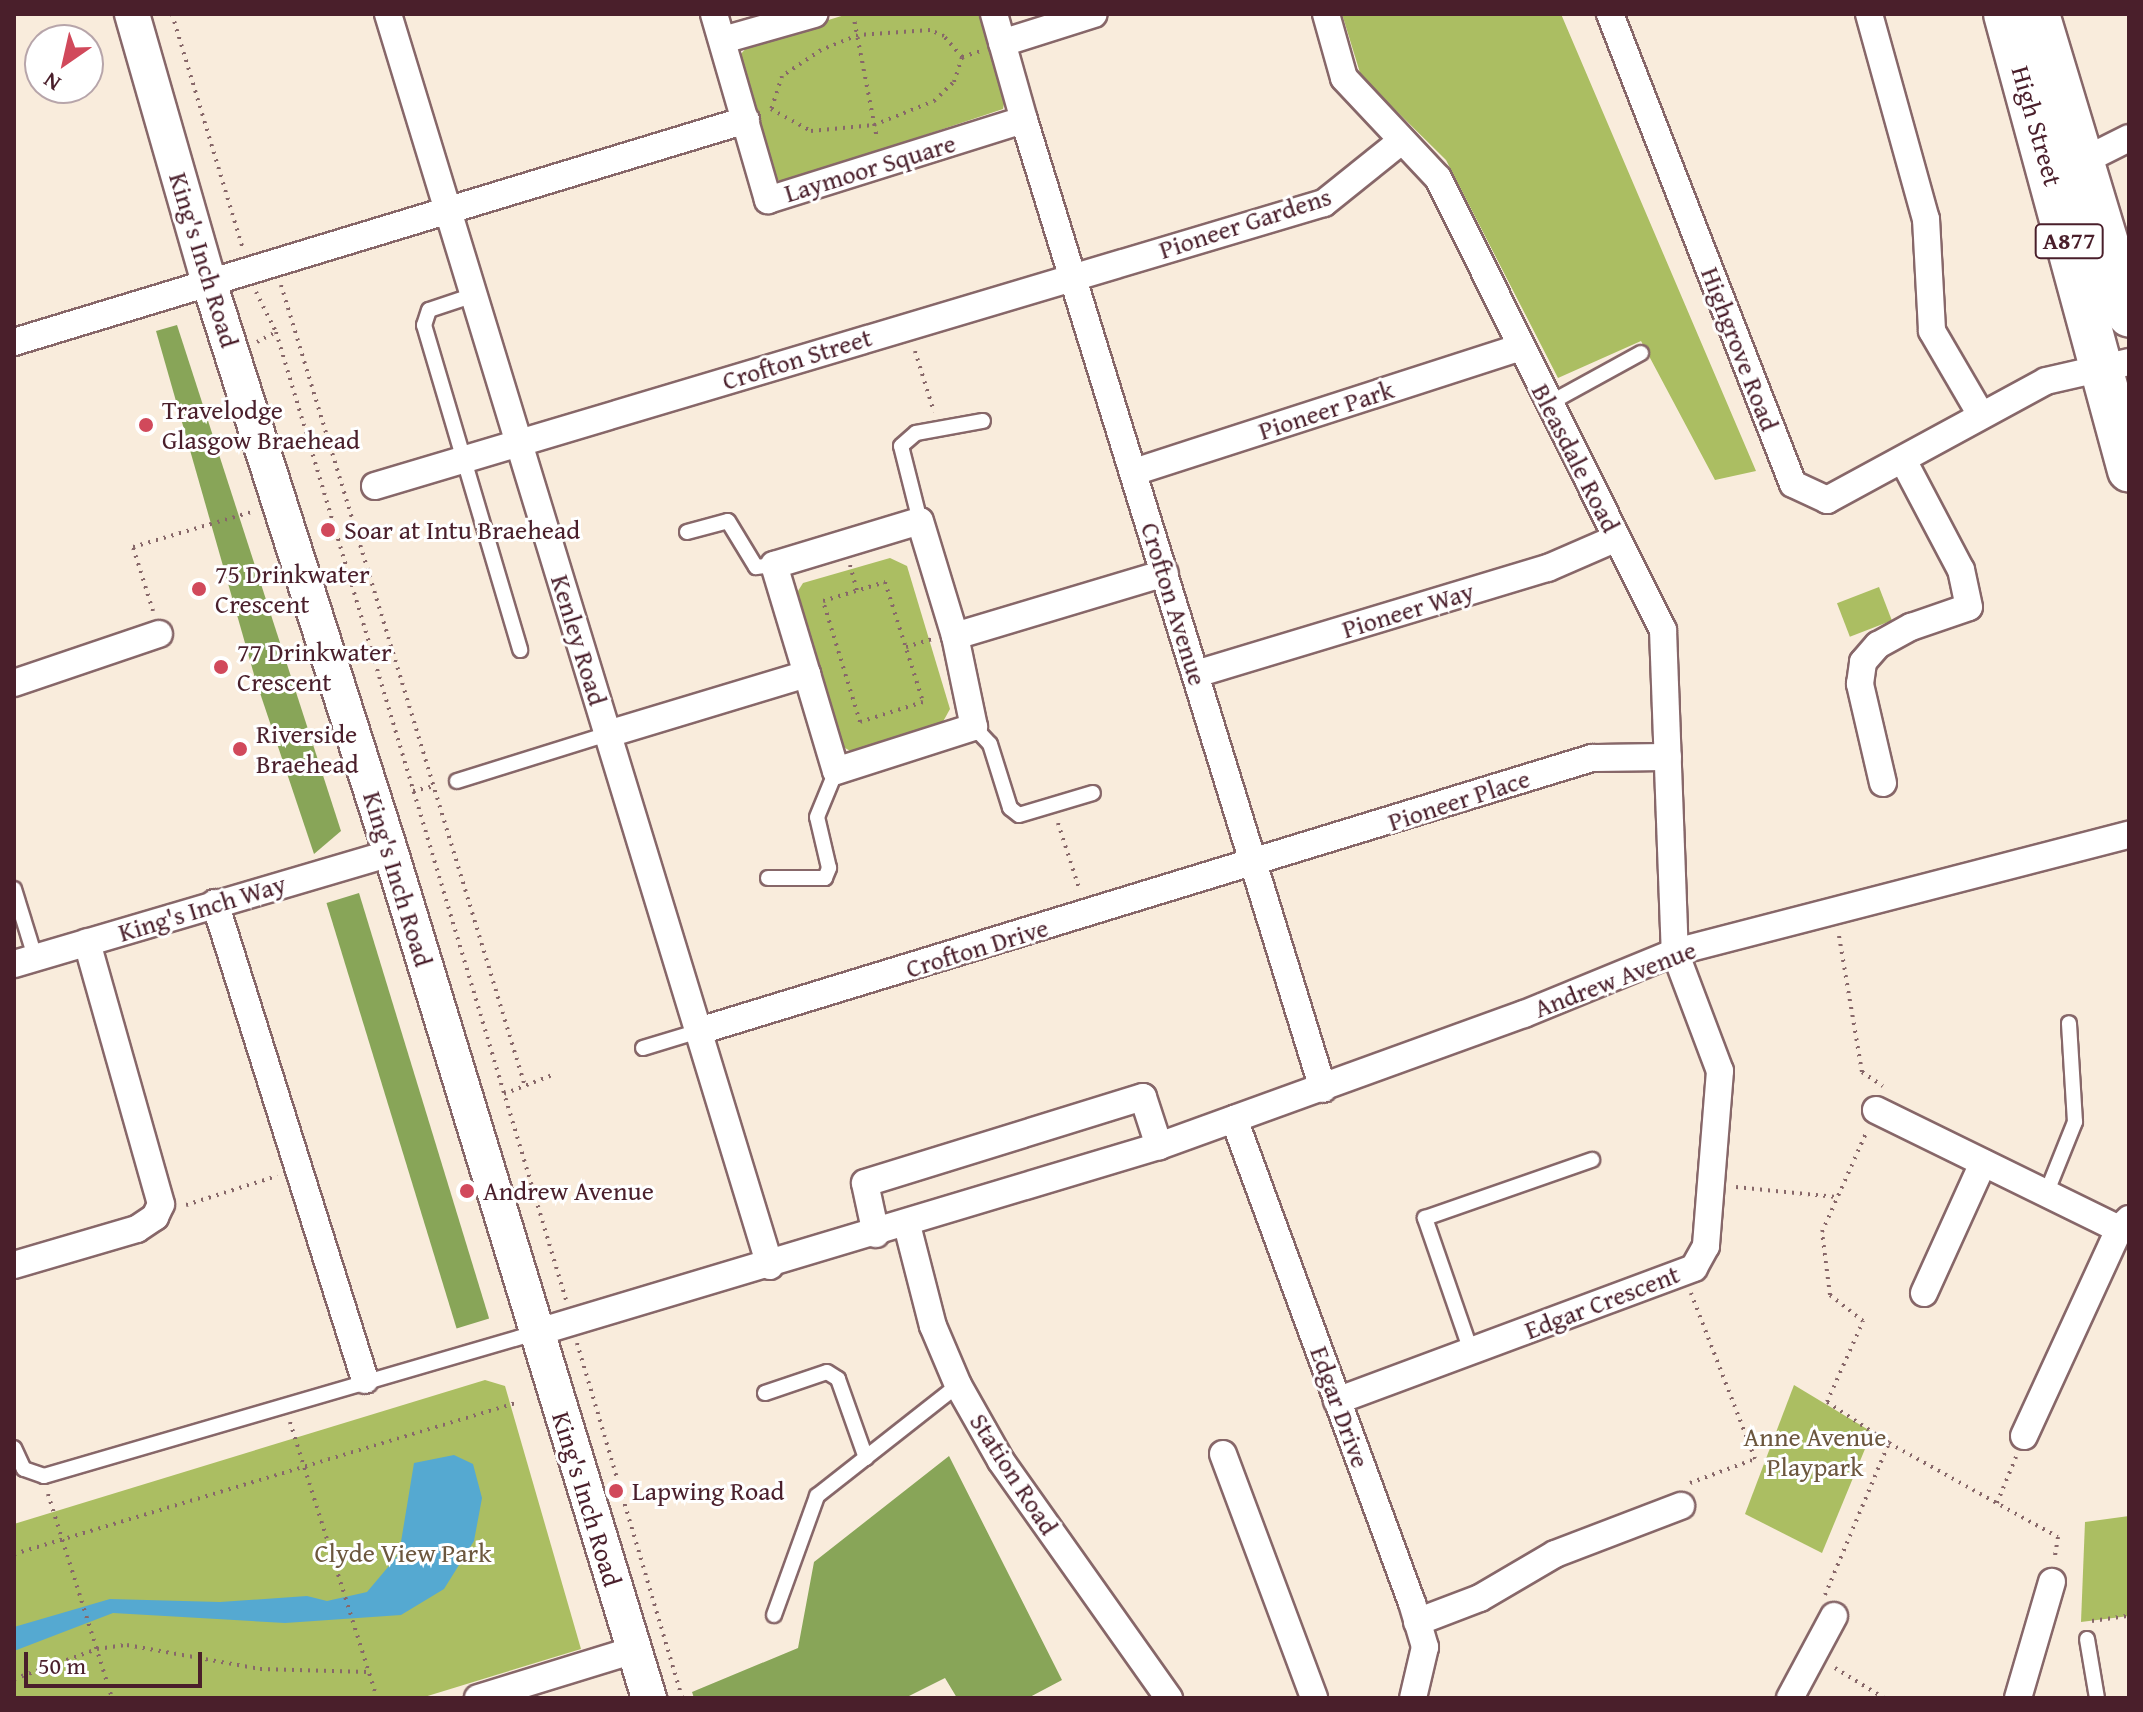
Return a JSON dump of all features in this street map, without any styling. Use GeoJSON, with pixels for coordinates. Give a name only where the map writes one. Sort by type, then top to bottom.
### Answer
{"type":"FeatureCollection","features":[{"type":"Feature","properties":{"kind":"main road","name":"High Street"},"geometry":{"type":"LineString","coordinates":[[2005,14],[2116,364],[2129,470]]}},
{"type":"Feature","properties":{"kind":"main road","name":"High Street"},"geometry":{"type":"LineString","coordinates":[[2038,14],[2129,316]]}},
{"type":"Feature","properties":{"kind":"street","name":"King's Inch Road"},"geometry":{"type":"LineString","coordinates":[[132,14],[209,282],[391,853],[535,1333],[649,1698]]}},
{"type":"Feature","properties":{"kind":"street","name":"Kenley Road"},"geometry":{"type":"LineString","coordinates":[[388,14],[770,1266]]}},
{"type":"Feature","properties":{"kind":"street","name":"Laymoor Square"},"geometry":{"type":"LineString","coordinates":[[714,14],[768,200],[1024,120]]}},
{"type":"Feature","properties":{"kind":"street"},"geometry":{"type":"LineString","coordinates":[[723,40],[814,14]]}},
{"type":"Feature","properties":{"kind":"street"},"geometry":{"type":"LineString","coordinates":[[994,14],[1024,120]]}},
{"type":"Feature","properties":{"kind":"street"},"geometry":{"type":"LineString","coordinates":[[1002,43],[1094,14]]}},
{"type":"Feature","properties":{"kind":"street","name":"Bleasdale Road"},"geometry":{"type":"LineString","coordinates":[[1326,14],[1344,78],[1438,178],[1519,348],[1663,630],[1675,952]]}},
{"type":"Feature","properties":{"kind":"street","name":"Highgrove Road"},"geometry":{"type":"LineString","coordinates":[[1610,14],[1793,484],[1827,500],[1904,462],[1980,413],[2046,381],[2116,364]]}},
{"type":"Feature","properties":{"kind":"street"},"geometry":{"type":"LineString","coordinates":[[1869,14],[1926,219],[1932,331],[1980,413]]}},
{"type":"Feature","properties":{"kind":"street"},"geometry":{"type":"LineString","coordinates":[[14,342],[746,120]]}},
{"type":"Feature","properties":{"kind":"street","name":"Crofton Avenue"},"geometry":{"type":"LineString","coordinates":[[1024,120],[1323,1089]]}},
{"type":"Feature","properties":{"kind":"street"},"geometry":{"type":"LineString","coordinates":[[2083,161],[2129,138]]}},
{"type":"Feature","properties":{"kind":"street","name":"Pioneer Gardens"},"geometry":{"type":"LineString","coordinates":[[1074,276],[1324,203],[1401,141]]}},
{"type":"Feature","properties":{"kind":"street","name":"Crofton Street"},"geometry":{"type":"LineString","coordinates":[[375,486],[1074,276]]}},
{"type":"Feature","properties":{"kind":"street","name":"Pioneer Park"},"geometry":{"type":"LineString","coordinates":[[1134,472],[1519,348]]}},
{"type":"Feature","properties":{"kind":"street"},"geometry":{"type":"LineString","coordinates":[[1883,783],[1860,684],[1863,662],[1878,645],[1911,627],[1969,607],[1961,570],[1904,462]]}},
{"type":"Feature","properties":{"kind":"street"},"geometry":{"type":"LineString","coordinates":[[920,521],[955,636],[974,727],[836,771],[774,565],[920,521]]}},
{"type":"Feature","properties":{"kind":"street","name":"Pioneer Way"},"geometry":{"type":"LineString","coordinates":[[1196,674],[1548,568],[1617,538]]}},
{"type":"Feature","properties":{"kind":"street"},"geometry":{"type":"LineString","coordinates":[[955,636],[1165,573]]}},
{"type":"Feature","properties":{"kind":"street"},"geometry":{"type":"LineString","coordinates":[[14,683],[159,634]]}},
{"type":"Feature","properties":{"kind":"street"},"geometry":{"type":"LineString","coordinates":[[608,734],[807,674]]}},
{"type":"Feature","properties":{"kind":"street","name":"Pioneer Place"},"geometry":{"type":"LineString","coordinates":[[1254,865],[1592,758],[1668,757]]}},
{"type":"Feature","properties":{"kind":"street","name":"Andrew Avenue"},"geometry":{"type":"LineString","coordinates":[[535,1333],[907,1225],[1159,1146],[1323,1089],[1675,952],[1836,914],[2129,835]]}},
{"type":"Feature","properties":{"kind":"street","name":"King's Inch Way"},"geometry":{"type":"LineString","coordinates":[[25,960],[391,853]]}},
{"type":"Feature","properties":{"kind":"street","name":"Crofton Drive"},"geometry":{"type":"LineString","coordinates":[[699,1031],[1254,865]]}},
{"type":"Feature","properties":{"kind":"street"},"geometry":{"type":"LineString","coordinates":[[215,903],[365,1380]]}},
{"type":"Feature","properties":{"kind":"street"},"geometry":{"type":"LineString","coordinates":[[14,1265],[137,1229],[155,1217],[161,1204],[87,942]]}},
{"type":"Feature","properties":{"kind":"street","name":"Edgar Crescent"},"geometry":{"type":"LineString","coordinates":[[1337,1401],[1694,1268],[1706,1246],[1720,1071],[1675,952]]}},
{"type":"Feature","properties":{"kind":"street"},"geometry":{"type":"LineString","coordinates":[[876,1234],[865,1183],[1143,1097],[1159,1146]]}},
{"type":"Feature","properties":{"kind":"street"},"geometry":{"type":"LineString","coordinates":[[1876,1110],[2046,1194],[2124,1224],[2024,1436]]}},
{"type":"Feature","properties":{"kind":"street","name":"Edgar Drive"},"geometry":{"type":"LineString","coordinates":[[1234,1119],[1425,1647],[1413,1698]]}},
{"type":"Feature","properties":{"kind":"street"},"geometry":{"type":"LineString","coordinates":[[1924,1293],[1983,1163]]}},
{"type":"Feature","properties":{"kind":"street","name":"Station Road"},"geometry":{"type":"LineString","coordinates":[[907,1225],[933,1326],[958,1385],[1001,1461],[1169,1698]]}},
{"type":"Feature","properties":{"kind":"street"},"geometry":{"type":"LineString","coordinates":[[1223,1454],[1314,1698]]}},
{"type":"Feature","properties":{"kind":"street"},"geometry":{"type":"LineString","coordinates":[[1417,1622],[1480,1598],[1555,1554],[1681,1506]]}},
{"type":"Feature","properties":{"kind":"street"},"geometry":{"type":"LineString","coordinates":[[2018,1698],[2052,1582]]}},
{"type":"Feature","properties":{"kind":"street"},"geometry":{"type":"LineString","coordinates":[[1790,1698],[1834,1616]]}},
{"type":"Feature","properties":{"kind":"street"},"geometry":{"type":"LineString","coordinates":[[478,1698],[634,1650]]}},
{"type":"Feature","properties":{"kind":"lane"},"geometry":{"type":"LineString","coordinates":[[474,295],[429,310],[424,325],[461,460],[520,650]]}},
{"type":"Feature","properties":{"kind":"lane"},"geometry":{"type":"LineString","coordinates":[[1548,404],[1641,353]]}},
{"type":"Feature","properties":{"kind":"lane"},"geometry":{"type":"LineString","coordinates":[[920,521],[901,446],[916,433],[983,421]]}},
{"type":"Feature","properties":{"kind":"lane"},"geometry":{"type":"LineString","coordinates":[[687,532],[728,521],[756,567],[774,565]]}},
{"type":"Feature","properties":{"kind":"lane"},"geometry":{"type":"LineString","coordinates":[[974,727],[990,744],[1010,808],[1019,815],[1093,793]]}},
{"type":"Feature","properties":{"kind":"lane"},"geometry":{"type":"LineString","coordinates":[[457,781],[608,734]]}},
{"type":"Feature","properties":{"kind":"lane"},"geometry":{"type":"LineString","coordinates":[[768,878],[825,878],[829,868],[817,817],[836,771]]}},
{"type":"Feature","properties":{"kind":"lane"},"geometry":{"type":"LineString","coordinates":[[14,889],[25,960]]}},
{"type":"Feature","properties":{"kind":"lane"},"geometry":{"type":"LineString","coordinates":[[2046,1194],[2075,1122],[2069,1023]]}},
{"type":"Feature","properties":{"kind":"lane"},"geometry":{"type":"LineString","coordinates":[[643,1048],[699,1031]]}},
{"type":"Feature","properties":{"kind":"lane"},"geometry":{"type":"LineString","coordinates":[[1471,1351],[1425,1218],[1592,1160]]}},
{"type":"Feature","properties":{"kind":"lane"},"geometry":{"type":"LineString","coordinates":[[14,1448],[24,1469],[44,1476],[365,1380],[535,1333]]}},
{"type":"Feature","properties":{"kind":"lane"},"geometry":{"type":"LineString","coordinates":[[765,1393],[827,1372],[838,1379],[866,1458]]}},
{"type":"Feature","properties":{"kind":"lane"},"geometry":{"type":"LineString","coordinates":[[774,1615],[817,1496],[958,1385]]}},
{"type":"Feature","properties":{"kind":"lane"},"geometry":{"type":"LineString","coordinates":[[2087,1639],[2097,1698]]}},
{"type":"Feature","properties":{"kind":"path"},"geometry":{"type":"LineString","coordinates":[[172,14],[260,305],[276,332],[682,1698]]}},
{"type":"Feature","properties":{"kind":"path"},"geometry":{"type":"LineString","coordinates":[[853,14],[883,165]]}},
{"type":"Feature","properties":{"kind":"path"},"geometry":{"type":"LineString","coordinates":[[930,30],[944,36],[962,57],[954,82],[934,101],[874,125],[811,131],[771,109],[782,76],[821,50],[858,35],[930,30]]}},
{"type":"Feature","properties":{"kind":"path"},"geometry":{"type":"LineString","coordinates":[[962,57],[1002,43]]}},
{"type":"Feature","properties":{"kind":"path"},"geometry":{"type":"LineString","coordinates":[[275,262],[525,1086]]}},
{"type":"Feature","properties":{"kind":"path"},"geometry":{"type":"LineString","coordinates":[[907,326],[940,428]]}},
{"type":"Feature","properties":{"kind":"path"},"geometry":{"type":"LineString","coordinates":[[159,634],[133,547],[251,512]]}},
{"type":"Feature","properties":{"kind":"path"},"geometry":{"type":"LineString","coordinates":[[885,582],[923,702],[860,722],[823,601],[885,582]]}},
{"type":"Feature","properties":{"kind":"path"},"geometry":{"type":"LineString","coordinates":[[413,791],[457,781]]}},
{"type":"Feature","properties":{"kind":"path"},"geometry":{"type":"LineString","coordinates":[[1052,805],[1088,915]]}},
{"type":"Feature","properties":{"kind":"path"},"geometry":{"type":"LineString","coordinates":[[1836,914],[1862,1072],[1886,1087],[1822,1232],[1830,1295],[1863,1321],[1827,1402],[1889,1443],[2058,1537],[2052,1582]]}},
{"type":"Feature","properties":{"kind":"path"},"geometry":{"type":"LineString","coordinates":[[504,1094],[555,1074]]}},
{"type":"Feature","properties":{"kind":"path"},"geometry":{"type":"LineString","coordinates":[[161,1204],[172,1209],[299,1169]]}},
{"type":"Feature","properties":{"kind":"path"},"geometry":{"type":"LineString","coordinates":[[1711,1185],[1837,1197]]}},
{"type":"Feature","properties":{"kind":"path"},"geometry":{"type":"LineString","coordinates":[[1681,1506],[1676,1488],[1755,1459],[1683,1272]]}},
{"type":"Feature","properties":{"kind":"path"},"geometry":{"type":"LineString","coordinates":[[14,1554],[519,1402]]}},
{"type":"Feature","properties":{"kind":"path"},"geometry":{"type":"LineString","coordinates":[[285,1404],[377,1698]]}},
{"type":"Feature","properties":{"kind":"path"},"geometry":{"type":"LineString","coordinates":[[1997,1503],[2024,1436]]}},
{"type":"Feature","properties":{"kind":"path"},"geometry":{"type":"LineString","coordinates":[[1834,1616],[1823,1598],[1889,1443]]}},
{"type":"Feature","properties":{"kind":"path"},"geometry":{"type":"LineString","coordinates":[[44,1476],[112,1698]]}},
{"type":"Feature","properties":{"kind":"path"},"geometry":{"type":"LineString","coordinates":[[14,1679],[97,1649],[127,1645],[322,1675],[369,1672]]}},
{"type":"Feature","properties":{"kind":"path"},"geometry":{"type":"LineString","coordinates":[[1813,1655],[1884,1698]]}},
{"type":"Feature","properties":{"kind":"green space"},"geometry":{"type":"Polygon","coordinates":[[[848,14],[979,14],[1005,98],[1003,109],[784,182],[775,179],[739,56],[750,44],[848,14]]]}},
{"type":"Feature","properties":{"kind":"green space"},"geometry":{"type":"Polygon","coordinates":[[[1342,14],[1561,14],[1756,471],[1715,480],[1641,341],[1558,378],[1446,160],[1361,76],[1342,14]]]}},
{"type":"Feature","properties":{"kind":"green space"},"geometry":{"type":"Polygon","coordinates":[[[177,325],[341,831],[314,854],[255,678],[156,331],[177,325]]]}},
{"type":"Feature","properties":{"kind":"green space"},"geometry":{"type":"Polygon","coordinates":[[[890,558],[907,566],[950,709],[940,727],[854,753],[836,743],[793,599],[803,583],[890,558]]]}},
{"type":"Feature","properties":{"kind":"green space"},"geometry":{"type":"Polygon","coordinates":[[[1879,587],[1892,621],[1850,637],[1837,603],[1879,587]]]}},
{"type":"Feature","properties":{"kind":"green space"},"geometry":{"type":"Polygon","coordinates":[[[359,893],[489,1319],[457,1328],[326,903],[359,893]]]}},
{"type":"Feature","properties":{"kind":"green space","name":"Clyde View Park"},"geometry":{"type":"Polygon","coordinates":[[[485,1380],[505,1386],[581,1649],[421,1698],[14,1698],[14,1524],[485,1380]]]}},
{"type":"Feature","properties":{"kind":"green space","name":"Anne Avenue Playpark"},"geometry":{"type":"Polygon","coordinates":[[[1794,1385],[1872,1432],[1822,1553],[1745,1514],[1794,1385]]]}},
{"type":"Feature","properties":{"kind":"green space"},"geometry":{"type":"Polygon","coordinates":[[[949,1456],[1062,1680],[1028,1698],[957,1698],[945,1678],[905,1698],[694,1698],[692,1692],[798,1648],[814,1562],[949,1456]]]}},
{"type":"Feature","properties":{"kind":"green space"},"geometry":{"type":"Polygon","coordinates":[[[2129,1516],[2129,1616],[2081,1622],[2085,1522],[2129,1516]]]}},
{"type":"Feature","properties":{"kind":"water"},"geometry":{"type":"Polygon","coordinates":[[[454,1455],[473,1464],[482,1498],[474,1541],[444,1589],[401,1615],[285,1623],[113,1613],[14,1651],[14,1627],[110,1599],[220,1602],[307,1596],[327,1601],[367,1592],[399,1554],[414,1463],[454,1455]]]}},
{"type":"Feature","properties":{"kind":"place","name":"Travelodge Glasgow Braehead"},"geometry":{"type":"Point","coordinates":[146,425]}},
{"type":"Feature","properties":{"kind":"place","name":"Soar at Intu Braehead"},"geometry":{"type":"Point","coordinates":[328,530]}},
{"type":"Feature","properties":{"kind":"place","name":"75 Drinkwater Crescent"},"geometry":{"type":"Point","coordinates":[199,589]}},
{"type":"Feature","properties":{"kind":"place","name":"77 Drinkwater Crescent"},"geometry":{"type":"Point","coordinates":[221,667]}},
{"type":"Feature","properties":{"kind":"place","name":"Riverside Braehead"},"geometry":{"type":"Point","coordinates":[240,749]}},
{"type":"Feature","properties":{"kind":"place","name":"Andrew Avenue"},"geometry":{"type":"Point","coordinates":[467,1191]}},
{"type":"Feature","properties":{"kind":"place","name":"Lapwing Road"},"geometry":{"type":"Point","coordinates":[616,1491]}}]}
